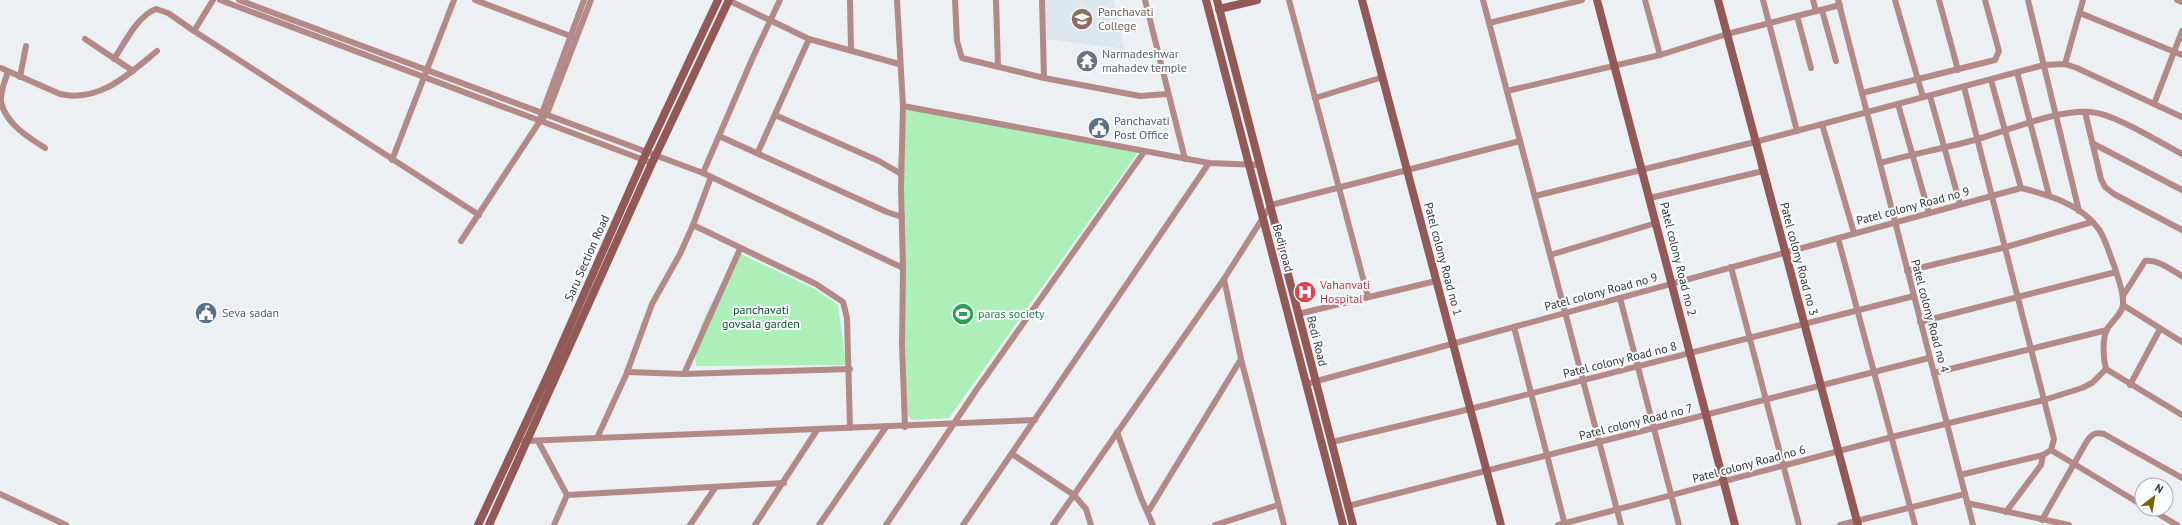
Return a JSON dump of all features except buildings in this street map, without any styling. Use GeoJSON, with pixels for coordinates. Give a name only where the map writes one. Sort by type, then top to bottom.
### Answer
{"type":"FeatureCollection","features":[{"type":"Feature","properties":{"kind":"street"},"geometry":{"type":"LineString","coordinates":[[194,31],[213,0]]}},
{"type":"Feature","properties":{"kind":"street"},"geometry":{"type":"LineString","coordinates":[[220,0],[652,163]]}},
{"type":"Feature","properties":{"kind":"street"},"geometry":{"type":"LineString","coordinates":[[239,0],[656,154],[711,176],[903,268]]}},
{"type":"Feature","properties":{"kind":"street"},"geometry":{"type":"LineString","coordinates":[[392,160],[454,0]]}},
{"type":"Feature","properties":{"kind":"street"},"geometry":{"type":"LineString","coordinates":[[475,0],[573,37]]}},
{"type":"Feature","properties":{"kind":"street"},"geometry":{"type":"LineString","coordinates":[[461,241],[540,121],[573,37],[584,0]]}},
{"type":"Feature","properties":{"kind":"street"},"geometry":{"type":"LineString","coordinates":[[573,37],[591,0]]}},
{"type":"Feature","properties":{"kind":"street","name":"Saru Section Road"},"geometry":{"type":"LineString","coordinates":[[478,525],[624,206],[647,151],[718,0]]}},
{"type":"Feature","properties":{"kind":"street"},"geometry":{"type":"LineString","coordinates":[[728,0],[809,39],[899,64]]}},
{"type":"Feature","properties":{"kind":"street","name":"Saru Section Road"},"geometry":{"type":"LineString","coordinates":[[489,525],[656,154],[728,0]]}},
{"type":"Feature","properties":{"kind":"street"},"geometry":{"type":"LineString","coordinates":[[703,173],[780,0]]}},
{"type":"Feature","properties":{"kind":"street"},"geometry":{"type":"LineString","coordinates":[[850,0],[851,50]]}},
{"type":"Feature","properties":{"kind":"street"},"geometry":{"type":"LineString","coordinates":[[897,0],[899,64],[903,106],[901,174],[903,268],[902,344],[905,427]]}},
{"type":"Feature","properties":{"kind":"street"},"geometry":{"type":"LineString","coordinates":[[955,0],[957,41],[962,58],[1044,78],[1140,96],[1168,94]]}},
{"type":"Feature","properties":{"kind":"street"},"geometry":{"type":"LineString","coordinates":[[996,0],[998,66]]}},
{"type":"Feature","properties":{"kind":"street"},"geometry":{"type":"LineString","coordinates":[[1042,0],[1044,78]]}},
{"type":"Feature","properties":{"kind":"street"},"geometry":{"type":"LineString","coordinates":[[1145,0],[1185,158]]}},
{"type":"Feature","properties":{"kind":"street","name":"Bedi road"},"geometry":{"type":"LineString","coordinates":[[1206,0],[1263,219],[1310,383],[1343,525]]}},
{"type":"Feature","properties":{"kind":"street","name":"Bedi Road"},"geometry":{"type":"LineString","coordinates":[[1217,0],[1298,314],[1310,383],[1332,442],[1353,525]]}},
{"type":"Feature","properties":{"kind":"street"},"geometry":{"type":"LineString","coordinates":[[1219,9],[1257,0]]}},
{"type":"Feature","properties":{"kind":"street"},"geometry":{"type":"LineString","coordinates":[[1289,0],[1368,297]]}},
{"type":"Feature","properties":{"kind":"street","name":"Patel colony Road no 1"},"geometry":{"type":"LineString","coordinates":[[1362,0],[1501,525]]}},
{"type":"Feature","properties":{"kind":"street"},"geometry":{"type":"LineString","coordinates":[[1483,0],[1621,525]]}},
{"type":"Feature","properties":{"kind":"street"},"geometry":{"type":"LineString","coordinates":[[1489,23],[1582,0]]}},
{"type":"Feature","properties":{"kind":"street","name":"Patel colony Road no 2"},"geometry":{"type":"LineString","coordinates":[[1597,0],[1735,525]]}},
{"type":"Feature","properties":{"kind":"street"},"geometry":{"type":"LineString","coordinates":[[1645,0],[1660,55]]}},
{"type":"Feature","properties":{"kind":"street","name":"Patel colony Road no 3"},"geometry":{"type":"LineString","coordinates":[[1718,0],[1858,523]]}},
{"type":"Feature","properties":{"kind":"street"},"geometry":{"type":"LineString","coordinates":[[1763,0],[1797,131]]}},
{"type":"Feature","properties":{"kind":"street"},"geometry":{"type":"LineString","coordinates":[[1813,0],[1819,10],[1836,61]]}},
{"type":"Feature","properties":{"kind":"street"},"geometry":{"type":"LineString","coordinates":[[1895,0],[1918,80],[1926,96],[1945,147],[1960,204]]}},
{"type":"Feature","properties":{"kind":"street"},"geometry":{"type":"LineString","coordinates":[[1939,0],[1958,70]]}},
{"type":"Feature","properties":{"kind":"street"},"geometry":{"type":"LineString","coordinates":[[1862,93],[1986,64],[1995,60],[1999,51],[1985,0]]}},
{"type":"Feature","properties":{"kind":"street"},"geometry":{"type":"LineString","coordinates":[[2028,0],[2079,211]]}},
{"type":"Feature","properties":{"kind":"street"},"geometry":{"type":"LineString","coordinates":[[2065,64],[2083,0]]}},
{"type":"Feature","properties":{"kind":"street"},"geometry":{"type":"LineString","coordinates":[[2177,0],[2182,2]]}},
{"type":"Feature","properties":{"kind":"street"},"geometry":{"type":"LineString","coordinates":[[1507,91],[1660,55],[1727,34],[1819,10],[1839,3]]}},
{"type":"Feature","properties":{"kind":"street","name":"Patel colony Road no 4"},"geometry":{"type":"LineString","coordinates":[[1839,3],[1973,525]]}},
{"type":"Feature","properties":{"kind":"street"},"geometry":{"type":"LineString","coordinates":[[114,59],[137,25],[145,16],[156,9],[168,13],[392,160],[479,215]]}},
{"type":"Feature","properties":{"kind":"street"},"geometry":{"type":"LineString","coordinates":[[2080,13],[2182,55]]}},
{"type":"Feature","properties":{"kind":"street"},"geometry":{"type":"LineString","coordinates":[[1797,16],[1811,68]]}},
{"type":"Feature","properties":{"kind":"street"},"geometry":{"type":"LineString","coordinates":[[2154,104],[2182,31]]}},
{"type":"Feature","properties":{"kind":"street"},"geometry":{"type":"LineString","coordinates":[[85,39],[132,71]]}},
{"type":"Feature","properties":{"kind":"street"},"geometry":{"type":"LineString","coordinates":[[758,152],[809,39]]}},
{"type":"Feature","properties":{"kind":"street"},"geometry":{"type":"LineString","coordinates":[[20,77],[26,46]]}},
{"type":"Feature","properties":{"kind":"street"},"geometry":{"type":"LineString","coordinates":[[1,68],[60,94],[84,96],[101,92],[132,71],[157,51]]}},
{"type":"Feature","properties":{"kind":"street"},"geometry":{"type":"LineString","coordinates":[[1535,196],[1755,142],[2044,65],[2065,64],[2182,117]]}},
{"type":"Feature","properties":{"kind":"street"},"geometry":{"type":"LineString","coordinates":[[8,72],[1,96],[4,107],[17,128],[45,148]]}},
{"type":"Feature","properties":{"kind":"street"},"geometry":{"type":"LineString","coordinates":[[2017,72],[2049,195]]}},
{"type":"Feature","properties":{"kind":"street"},"geometry":{"type":"LineString","coordinates":[[1315,98],[1383,77]]}},
{"type":"Feature","properties":{"kind":"street"},"geometry":{"type":"LineString","coordinates":[[1991,80],[2021,188]]}},
{"type":"Feature","properties":{"kind":"street"},"geometry":{"type":"LineString","coordinates":[[1960,475],[2043,456],[2051,450],[2054,439],[1964,87]]}},
{"type":"Feature","properties":{"kind":"street"},"geometry":{"type":"LineString","coordinates":[[1898,104],[1929,213]]}},
{"type":"Feature","properties":{"kind":"street"},"geometry":{"type":"LineString","coordinates":[[903,106],[1209,163],[1260,165]]}},
{"type":"Feature","properties":{"kind":"street"},"geometry":{"type":"LineString","coordinates":[[2085,112],[2101,179],[2105,187],[2114,194],[2182,230]]}},
{"type":"Feature","properties":{"kind":"street"},"geometry":{"type":"LineString","coordinates":[[1880,163],[1977,140],[2056,116],[2085,112],[2107,116],[2182,154]]}},
{"type":"Feature","properties":{"kind":"street"},"geometry":{"type":"LineString","coordinates":[[775,115],[878,161],[901,174]]}},
{"type":"Feature","properties":{"kind":"street"},"geometry":{"type":"LineString","coordinates":[[1822,124],[1854,233]]}},
{"type":"Feature","properties":{"kind":"street"},"geometry":{"type":"LineString","coordinates":[[719,136],[758,152],[887,212],[902,217]]}},
{"type":"Feature","properties":{"kind":"street"},"geometry":{"type":"LineString","coordinates":[[1053,525],[1224,279],[1271,205],[1408,172],[1520,142]]}},
{"type":"Feature","properties":{"kind":"street"},"geometry":{"type":"LineString","coordinates":[[2092,143],[2182,190]]}},
{"type":"Feature","properties":{"kind":"street"},"geometry":{"type":"LineString","coordinates":[[886,525],[953,425],[1144,152]]}},
{"type":"Feature","properties":{"kind":"street"},"geometry":{"type":"LineString","coordinates":[[963,525],[1209,163]]}},
{"type":"Feature","properties":{"kind":"street"},"geometry":{"type":"LineString","coordinates":[[1650,198],[1763,171]]}},
{"type":"Feature","properties":{"kind":"street"},"geometry":{"type":"LineString","coordinates":[[597,438],[627,372],[652,304],[680,254],[694,225],[711,176]]}},
{"type":"Feature","properties":{"kind":"street","name":"Patel colony Road no 9"},"geometry":{"type":"LineString","coordinates":[[1310,383],[2021,188],[2049,195],[2079,211],[2092,222],[2107,245],[2123,296],[2124,305]]}},
{"type":"Feature","properties":{"kind":"street"},"geometry":{"type":"LineString","coordinates":[[1907,271],[2006,247],[2092,222]]}},
{"type":"Feature","properties":{"kind":"street"},"geometry":{"type":"LineString","coordinates":[[1550,255],[1656,223]]}},
{"type":"Feature","properties":{"kind":"street"},"geometry":{"type":"LineString","coordinates":[[694,225],[740,249],[816,284],[843,302],[847,318],[850,369],[850,428]]}},
{"type":"Feature","properties":{"kind":"street"},"geometry":{"type":"LineString","coordinates":[[1838,238],[1915,525]]}},
{"type":"Feature","properties":{"kind":"street"},"geometry":{"type":"LineString","coordinates":[[684,374],[740,249]]}},
{"type":"Feature","properties":{"kind":"street"},"geometry":{"type":"LineString","coordinates":[[2123,296],[2145,261],[2151,260],[2182,276]]}},
{"type":"Feature","properties":{"kind":"street"},"geometry":{"type":"LineString","coordinates":[[1731,267],[1799,525]]}},
{"type":"Feature","properties":{"kind":"street"},"geometry":{"type":"LineString","coordinates":[[1920,322],[2116,272]]}},
{"type":"Feature","properties":{"kind":"street"},"geometry":{"type":"LineString","coordinates":[[1224,279],[1241,359],[1284,525]]}},
{"type":"Feature","properties":{"kind":"street"},"geometry":{"type":"LineString","coordinates":[[1298,314],[1436,281]]}},
{"type":"Feature","properties":{"kind":"street","name":"Patel colony Road no 8"},"geometry":{"type":"LineString","coordinates":[[1332,442],[1530,394],[1914,296]]}},
{"type":"Feature","properties":{"kind":"street"},"geometry":{"type":"LineString","coordinates":[[1620,298],[1679,525]]}},
{"type":"Feature","properties":{"kind":"street"},"geometry":{"type":"LineString","coordinates":[[2182,342],[2160,330],[2124,305],[2107,330],[2103,359],[2106,368],[2130,385],[2182,415]]}},
{"type":"Feature","properties":{"kind":"street"},"geometry":{"type":"LineString","coordinates":[[1514,327],[1546,456],[1565,524]]}},
{"type":"Feature","properties":{"kind":"street"},"geometry":{"type":"LineString","coordinates":[[1934,373],[2107,330]]}},
{"type":"Feature","properties":{"kind":"street"},"geometry":{"type":"LineString","coordinates":[[2130,385],[2160,330]]}},
{"type":"Feature","properties":{"kind":"street","name":"Patel colony Road no 7"},"geometry":{"type":"LineString","coordinates":[[1348,506],[1929,358]]}},
{"type":"Feature","properties":{"kind":"street"},"geometry":{"type":"LineString","coordinates":[[1148,512],[1241,359]]}},
{"type":"Feature","properties":{"kind":"street","name":"Patel colony Road no 6"},"geometry":{"type":"LineString","coordinates":[[1558,525],[1946,423],[2044,400],[2087,386],[2106,368]]}},
{"type":"Feature","properties":{"kind":"street"},"geometry":{"type":"LineString","coordinates":[[627,372],[684,374],[850,369]]}},
{"type":"Feature","properties":{"kind":"street"},"geometry":{"type":"LineString","coordinates":[[517,442],[953,425],[1034,420]]}},
{"type":"Feature","properties":{"kind":"street"},"geometry":{"type":"LineString","coordinates":[[819,525],[886,427]]}},
{"type":"Feature","properties":{"kind":"street"},"geometry":{"type":"LineString","coordinates":[[755,525],[784,484],[817,430]]}},
{"type":"Feature","properties":{"kind":"street"},"geometry":{"type":"LineString","coordinates":[[1117,432],[1141,498],[1153,525]]}},
{"type":"Feature","properties":{"kind":"street"},"geometry":{"type":"LineString","coordinates":[[2042,520],[2087,441],[2091,435],[2097,432],[2104,434],[2182,478]]}},
{"type":"Feature","properties":{"kind":"street"},"geometry":{"type":"LineString","coordinates":[[538,441],[567,495]]}},
{"type":"Feature","properties":{"kind":"street"},"geometry":{"type":"LineString","coordinates":[[2051,450],[2134,500]]}},
{"type":"Feature","properties":{"kind":"street"},"geometry":{"type":"LineString","coordinates":[[1012,454],[1074,495],[1086,508],[1091,525]]}},
{"type":"Feature","properties":{"kind":"street"},"geometry":{"type":"LineString","coordinates":[[2006,512],[2041,464],[2043,456]]}},
{"type":"Feature","properties":{"kind":"street"},"geometry":{"type":"LineString","coordinates":[[567,495],[784,484]]}},
{"type":"Feature","properties":{"kind":"street"},"geometry":{"type":"LineString","coordinates":[[690,525],[714,488]]}},
{"type":"Feature","properties":{"kind":"street"},"geometry":{"type":"LineString","coordinates":[[0,494],[66,525]]}},
{"type":"Feature","properties":{"kind":"street"},"geometry":{"type":"LineString","coordinates":[[1840,525],[1858,523],[1965,494]]}},
{"type":"Feature","properties":{"kind":"street"},"geometry":{"type":"LineString","coordinates":[[554,525],[567,495]]}},
{"type":"Feature","properties":{"kind":"street"},"geometry":{"type":"LineString","coordinates":[[1967,503],[2069,525]]}},
{"type":"Feature","properties":{"kind":"street"},"geometry":{"type":"LineString","coordinates":[[1215,525],[1278,505]]}},
{"type":"Feature","properties":{"kind":"street"},"geometry":{"type":"LineString","coordinates":[[2164,517],[2177,525]]}},
{"type":"Feature","properties":{"kind":"shaded area","name":"Panchavati College"},"geometry":{"type":"Polygon","coordinates":[[[1045,0],[1113,0],[1124,49],[1047,39],[1045,0]]]}},
{"type":"Feature","properties":{"kind":"green space","name":"paras society"},"geometry":{"type":"Polygon","coordinates":[[[906,109],[1139,151],[949,418],[914,420],[907,414],[902,211],[897,167],[906,109]]]}},
{"type":"Feature","properties":{"kind":"green space","name":"panchavati govsala garden"},"geometry":{"type":"Polygon","coordinates":[[[741,254],[815,289],[838,305],[846,365],[696,366],[698,336],[703,322],[717,293],[741,254]]]}},
{"type":"Feature","properties":{"kind":"place","name":"Panchavati College"},"geometry":{"type":"Point","coordinates":[1082,19]}},
{"type":"Feature","properties":{"kind":"place","name":"Narmadeshwar mahadev temple"},"geometry":{"type":"Point","coordinates":[1087,61]}},
{"type":"Feature","properties":{"kind":"place","name":"Panchavati Post Office"},"geometry":{"type":"Point","coordinates":[1099,128]}},
{"type":"Feature","properties":{"kind":"place","name":"Vahanvati Hospital"},"geometry":{"type":"Point","coordinates":[1305,292]}},
{"type":"Feature","properties":{"kind":"place","name":"Seva sadan"},"geometry":{"type":"Point","coordinates":[206,313]}},
{"type":"Feature","properties":{"kind":"place","name":"paras society"},"geometry":{"type":"Point","coordinates":[963,314]}}]}
